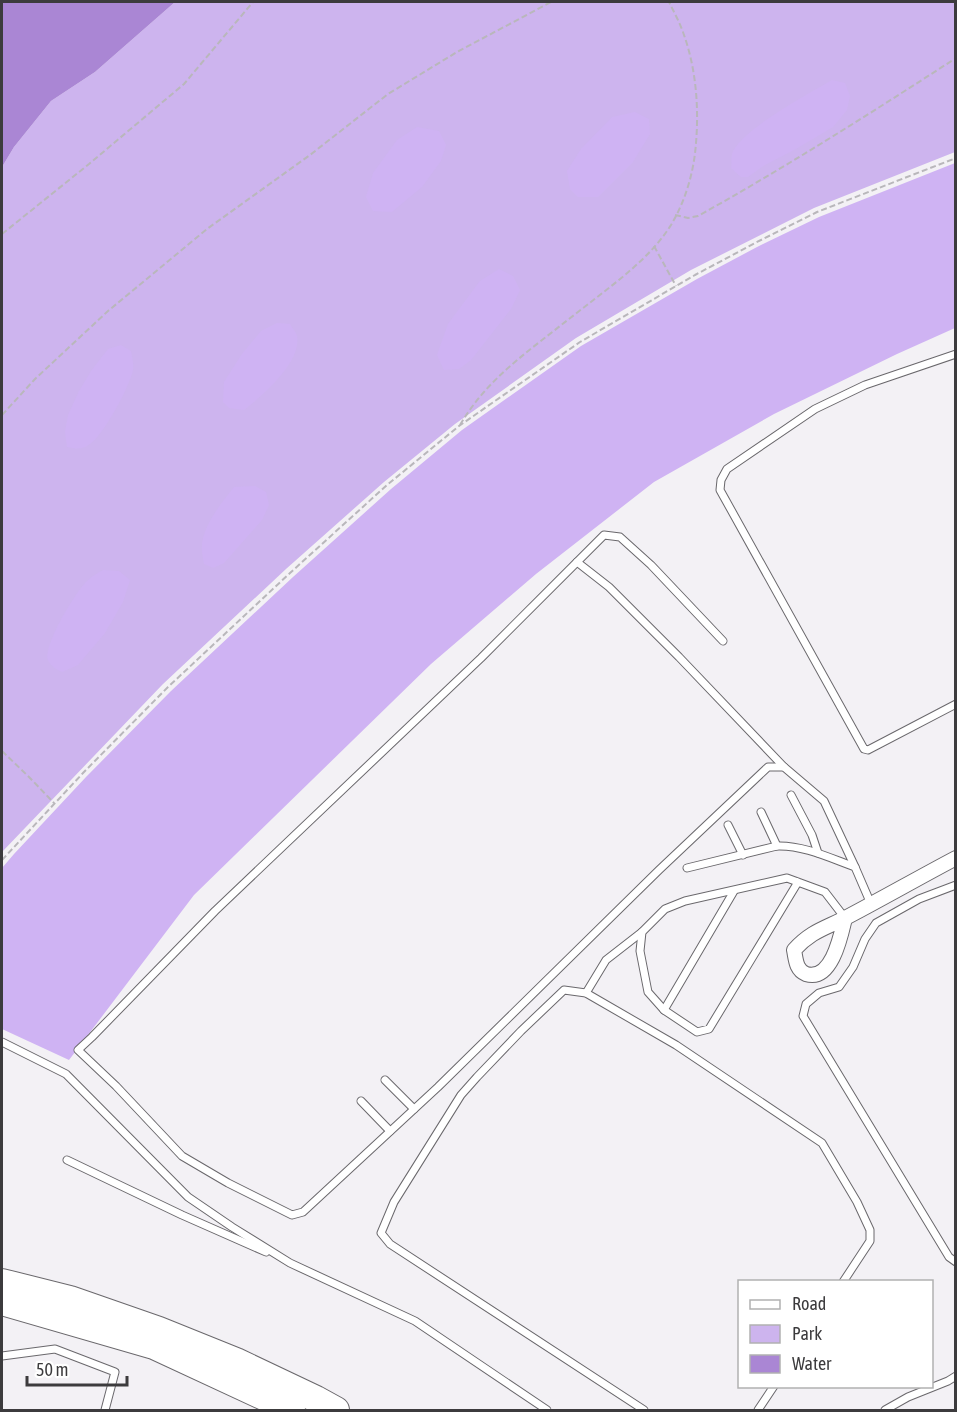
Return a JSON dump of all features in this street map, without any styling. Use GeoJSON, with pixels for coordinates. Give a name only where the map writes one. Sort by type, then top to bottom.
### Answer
{"type":"FeatureCollection","features":[{"type":"Feature","properties":{"kind":"highway"},"geometry":{"type":"LineString","coordinates":[[2,1282],[70,1299],[159,1330],[236,1361],[336,1410]]}},
{"type":"Feature","properties":{"kind":"highway"},"geometry":{"type":"LineString","coordinates":[[2,1302],[154,1346],[291,1410]]}},
{"type":"Feature","properties":{"kind":"street"},"geometry":{"type":"LineString","coordinates":[[845,918],[838,946],[828,966],[812,975],[803,973],[796,965],[794,950],[805,939],[956,858]]}},
{"type":"Feature","properties":{"kind":"lane"},"geometry":{"type":"LineString","coordinates":[[956,354],[865,385],[814,409],[727,470],[720,490],[864,749],[868,750],[956,704]]}},
{"type":"Feature","properties":{"kind":"lane"},"geometry":{"type":"LineString","coordinates":[[723,641],[651,565],[621,537],[604,535],[481,657],[215,911],[78,1050],[116,1086],[182,1156],[228,1183],[292,1215],[303,1212],[438,1087],[659,870],[768,767],[784,767]]}},
{"type":"Feature","properties":{"kind":"lane"},"geometry":{"type":"LineString","coordinates":[[577,562],[609,586],[784,767],[824,801],[871,904]]}},
{"type":"Feature","properties":{"kind":"lane"},"geometry":{"type":"LineString","coordinates":[[791,795],[812,835],[818,853]]}},
{"type":"Feature","properties":{"kind":"lane"},"geometry":{"type":"LineString","coordinates":[[761,812],[777,846]]}},
{"type":"Feature","properties":{"kind":"lane"},"geometry":{"type":"LineString","coordinates":[[728,825],[743,855]]}},
{"type":"Feature","properties":{"kind":"lane"},"geometry":{"type":"LineString","coordinates":[[687,868],[777,846],[818,853],[855,867]]}},
{"type":"Feature","properties":{"kind":"lane"},"geometry":{"type":"LineString","coordinates":[[586,993],[606,960],[642,932],[665,909],[685,902],[787,878],[825,892],[845,918]]}},
{"type":"Feature","properties":{"kind":"lane"},"geometry":{"type":"LineString","coordinates":[[642,932],[640,951],[648,992],[664,1010],[697,1032],[709,1029],[798,882]]}},
{"type":"Feature","properties":{"kind":"lane"},"geometry":{"type":"LineString","coordinates":[[956,885],[919,899],[876,923],[865,939],[853,967],[839,987],[819,993],[806,1004],[803,1016],[949,1257],[956,1262]]}},
{"type":"Feature","properties":{"kind":"lane"},"geometry":{"type":"LineString","coordinates":[[664,1010],[734,891]]}},
{"type":"Feature","properties":{"kind":"lane"},"geometry":{"type":"LineString","coordinates":[[644,1410],[390,1244],[381,1233],[394,1202],[461,1095],[521,1031],[564,990],[586,993],[676,1046],[822,1143],[857,1202],[870,1230],[870,1241],[844,1280]]}},
{"type":"Feature","properties":{"kind":"lane"},"geometry":{"type":"LineString","coordinates":[[2,1042],[66,1074],[188,1197],[290,1263]]}},
{"type":"Feature","properties":{"kind":"lane"},"geometry":{"type":"LineString","coordinates":[[385,1080],[414,1109]]}},
{"type":"Feature","properties":{"kind":"lane"},"geometry":{"type":"LineString","coordinates":[[361,1101],[390,1131]]}},
{"type":"Feature","properties":{"kind":"lane"},"geometry":{"type":"LineString","coordinates":[[67,1160],[415,1321],[547,1410]]}},
{"type":"Feature","properties":{"kind":"lane"},"geometry":{"type":"LineString","coordinates":[[2,1356],[55,1349],[115,1372],[105,1410]]}},
{"type":"Feature","properties":{"kind":"lane"},"geometry":{"type":"LineString","coordinates":[[933,1387],[956,1376]]}},
{"type":"Feature","properties":{"kind":"lane"},"geometry":{"type":"LineString","coordinates":[[758,1410],[773,1388]]}},
{"type":"Feature","properties":{"kind":"lane"},"geometry":{"type":"LineString","coordinates":[[885,1410],[908,1396],[929,1388]]}},
{"type":"Feature","properties":{"kind":"path"},"geometry":{"type":"LineString","coordinates":[[2,234],[184,84],[252,2]]}},
{"type":"Feature","properties":{"kind":"path"},"geometry":{"type":"LineString","coordinates":[[2,415],[35,379],[108,311],[207,228],[310,155],[388,94],[457,52],[551,2]]}},
{"type":"Feature","properties":{"kind":"path"},"geometry":{"type":"LineString","coordinates":[[459,426],[489,384],[636,266],[654,246],[675,215],[690,182],[698,119],[691,60],[684,34],[669,2]]}},
{"type":"Feature","properties":{"kind":"path"},"geometry":{"type":"LineString","coordinates":[[675,215],[688,218],[698,216],[830,139],[956,58]]}},
{"type":"Feature","properties":{"kind":"path"},"geometry":{"type":"LineString","coordinates":[[2,860],[54,803],[168,687],[387,485],[459,426],[580,342],[755,243],[816,212],[956,158]]}},
{"type":"Feature","properties":{"kind":"path"},"geometry":{"type":"LineString","coordinates":[[654,246],[676,286]]}},
{"type":"Feature","properties":{"kind":"path"},"geometry":{"type":"LineString","coordinates":[[2,752],[54,803]]}},
{"type":"Feature","properties":{"kind":"green space"},"geometry":{"type":"Polygon","coordinates":[[[175,2],[955,2],[955,152],[814,208],[691,270],[576,338],[455,424],[384,482],[286,569],[163,684],[2,852],[2,167],[14,147],[51,101],[95,72],[175,2]]]}},
{"type":"Feature","properties":{"kind":"shaded area"},"geometry":{"type":"Polygon","coordinates":[[[832,80],[845,83],[850,96],[847,110],[833,127],[763,166],[748,177],[741,177],[731,168],[732,154],[747,135],[776,113],[832,80]]]}},
{"type":"Feature","properties":{"kind":"shaded area"},"geometry":{"type":"Polygon","coordinates":[[[635,112],[649,119],[650,134],[633,162],[598,197],[578,197],[570,189],[567,171],[581,149],[612,117],[635,112]]]}},
{"type":"Feature","properties":{"kind":"shaded area"},"geometry":{"type":"Polygon","coordinates":[[[417,127],[439,131],[446,145],[441,161],[422,187],[392,212],[373,211],[366,197],[373,173],[397,140],[417,127]]]}},
{"type":"Feature","properties":{"kind":"shaded area"},"geometry":{"type":"Polygon","coordinates":[[[955,163],[955,328],[774,414],[654,482],[536,574],[431,664],[194,895],[69,1060],[2,1029],[2,868],[86,777],[171,691],[293,577],[391,489],[462,430],[581,346],[757,247],[819,217],[955,163]]]}},
{"type":"Feature","properties":{"kind":"shaded area"},"geometry":{"type":"Polygon","coordinates":[[[499,269],[513,276],[520,290],[511,309],[471,360],[459,369],[444,370],[437,355],[448,324],[480,281],[499,269]]]}},
{"type":"Feature","properties":{"kind":"shaded area"},"geometry":{"type":"Polygon","coordinates":[[[277,323],[290,324],[296,333],[297,346],[293,357],[279,378],[244,410],[229,408],[223,402],[224,382],[242,354],[261,331],[277,323]]]}},
{"type":"Feature","properties":{"kind":"shaded area"},"geometry":{"type":"Polygon","coordinates":[[[121,345],[131,351],[133,366],[122,398],[95,439],[82,448],[67,447],[65,432],[68,415],[79,391],[108,349],[121,345]]]}},
{"type":"Feature","properties":{"kind":"shaded area"},"geometry":{"type":"Polygon","coordinates":[[[255,486],[266,492],[269,505],[262,520],[224,563],[213,568],[204,564],[202,542],[204,533],[218,508],[234,487],[255,486]]]}},
{"type":"Feature","properties":{"kind":"shaded area"},"geometry":{"type":"Polygon","coordinates":[[[103,570],[119,571],[130,580],[123,602],[105,633],[78,665],[62,672],[52,666],[48,660],[50,643],[82,587],[103,570]]]}},
{"type":"Feature","properties":{"kind":"water"},"geometry":{"type":"Polygon","coordinates":[[[2,2],[175,2],[95,72],[51,101],[14,147],[2,167],[2,2]]]}}]}
